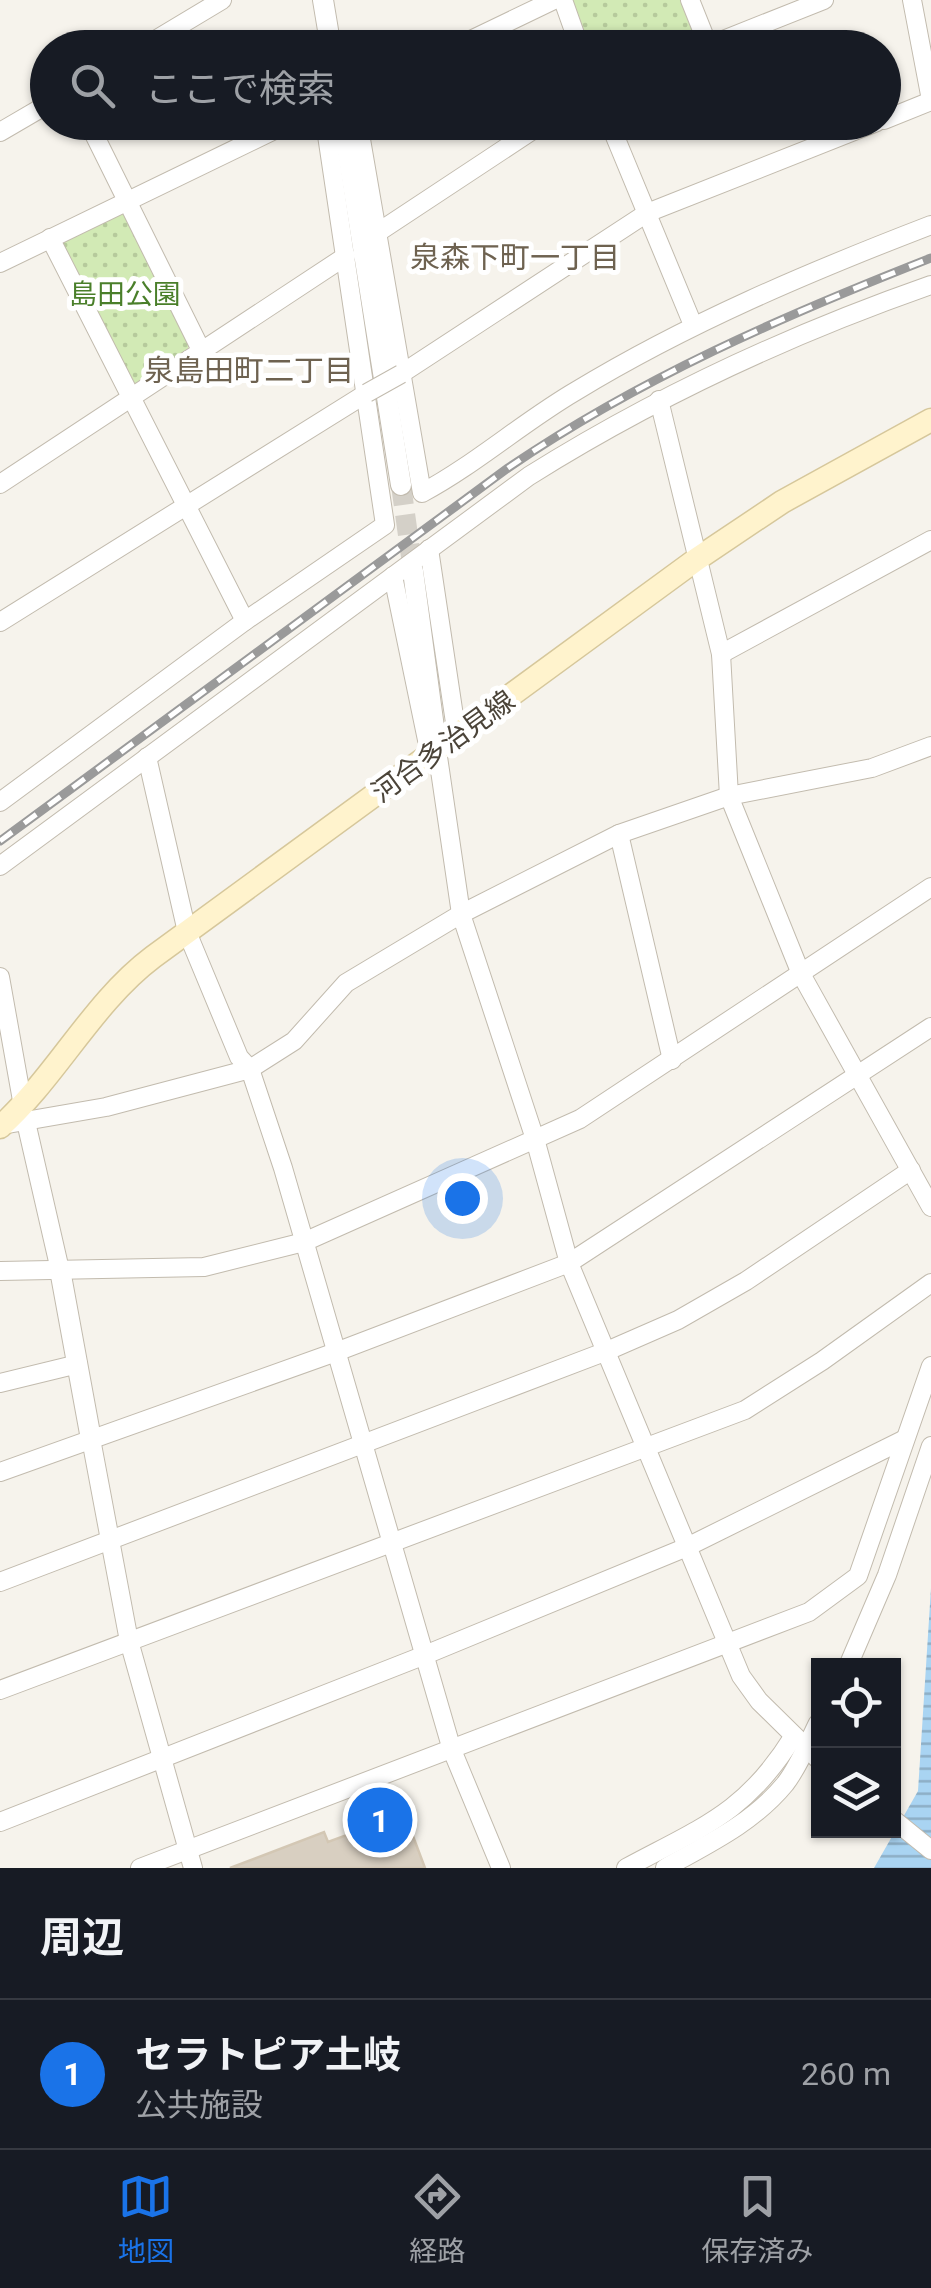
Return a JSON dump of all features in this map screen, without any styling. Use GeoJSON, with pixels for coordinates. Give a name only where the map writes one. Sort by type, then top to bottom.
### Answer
{"type":"FeatureCollection","features":[{"type":"Feature","properties":{"kind":"main road","name":"河合多治見線"},"geometry":{"type":"LineString","coordinates":[[1,1126],[25,1114],[132,973],[698,559],[782,502],[931,420]]}},
{"type":"Feature","properties":{"kind":"street"},"geometry":{"type":"LineString","coordinates":[[172,30],[222,0]]}},
{"type":"Feature","properties":{"kind":"street"},"geometry":{"type":"LineString","coordinates":[[323,0],[328,30]]}},
{"type":"Feature","properties":{"kind":"street"},"geometry":{"type":"LineString","coordinates":[[492,30],[554,0]]}},
{"type":"Feature","properties":{"kind":"street"},"geometry":{"type":"LineString","coordinates":[[563,0],[574,30]]}},
{"type":"Feature","properties":{"kind":"street"},"geometry":{"type":"LineString","coordinates":[[690,0],[700,30]]}},
{"type":"Feature","properties":{"kind":"street"},"geometry":{"type":"LineString","coordinates":[[746,30],[824,0]]}},
{"type":"Feature","properties":{"kind":"street"},"geometry":{"type":"LineString","coordinates":[[901,113],[931,101],[912,0]]}},
{"type":"Feature","properties":{"kind":"street"},"geometry":{"type":"LineString","coordinates":[[0,132],[30,114]]}},
{"type":"Feature","properties":{"kind":"street"},"geometry":{"type":"LineString","coordinates":[[97,140],[202,352]]}},
{"type":"Feature","properties":{"kind":"street"},"geometry":{"type":"LineString","coordinates":[[0,263],[252,140]]}},
{"type":"Feature","properties":{"kind":"street"},"geometry":{"type":"LineString","coordinates":[[0,802],[246,620],[385,525],[328,140]]}},
{"type":"Feature","properties":{"kind":"street"},"geometry":{"type":"LineString","coordinates":[[346,140],[401,485]]}},
{"type":"Feature","properties":{"kind":"street"},"geometry":{"type":"LineString","coordinates":[[361,140],[422,493],[574,391],[693,325],[931,225]]}},
{"type":"Feature","properties":{"kind":"street"},"geometry":{"type":"LineString","coordinates":[[377,233],[519,140]]}},
{"type":"Feature","properties":{"kind":"street"},"geometry":{"type":"LineString","coordinates":[[617,140],[693,325]]}},
{"type":"Feature","properties":{"kind":"street"},"geometry":{"type":"LineString","coordinates":[[0,622],[401,374],[647,213],[832,140]]}},
{"type":"Feature","properties":{"kind":"street"},"geometry":{"type":"LineString","coordinates":[[50,238],[246,620]]}},
{"type":"Feature","properties":{"kind":"street"},"geometry":{"type":"LineString","coordinates":[[0,484],[346,256]]}},
{"type":"Feature","properties":{"kind":"street"},"geometry":{"type":"LineString","coordinates":[[0,866],[403,573],[428,549],[594,435],[659,400],[862,310],[931,285]]}},
{"type":"Feature","properties":{"kind":"street"},"geometry":{"type":"LineString","coordinates":[[659,400],[721,654],[729,796],[801,974],[931,1207]]}},
{"type":"Feature","properties":{"kind":"street"},"geometry":{"type":"LineString","coordinates":[[721,654],[931,540]]}},
{"type":"Feature","properties":{"kind":"street"},"geometry":{"type":"LineString","coordinates":[[428,549],[441,747],[461,914],[535,1139],[570,1263],[741,1676],[758,1700],[808,1750]]}},
{"type":"Feature","properties":{"kind":"street"},"geometry":{"type":"LineString","coordinates":[[403,573],[441,747]]}},
{"type":"Feature","properties":{"kind":"street"},"geometry":{"type":"LineString","coordinates":[[25,1114],[106,1107],[250,1069],[294,1041],[346,982],[461,914],[619,834],[729,796],[872,768],[931,746]]}},
{"type":"Feature","properties":{"kind":"street"},"geometry":{"type":"LineString","coordinates":[[147,758],[187,932],[239,1058],[250,1069],[452,1750],[501,1868]]}},
{"type":"Feature","properties":{"kind":"street"},"geometry":{"type":"LineString","coordinates":[[619,834],[672,1060]]}},
{"type":"Feature","properties":{"kind":"street"},"geometry":{"type":"LineString","coordinates":[[0,1271],[204,1268],[304,1242],[580,1119],[931,886]]}},
{"type":"Feature","properties":{"kind":"street"},"geometry":{"type":"LineString","coordinates":[[0,977],[130,1642],[190,1859]]}},
{"type":"Feature","properties":{"kind":"street"},"geometry":{"type":"LineString","coordinates":[[0,1472],[336,1352],[570,1263],[931,1027]]}},
{"type":"Feature","properties":{"kind":"street"},"geometry":{"type":"LineString","coordinates":[[0,1582],[607,1351],[678,1320],[746,1281],[911,1170]]}},
{"type":"Feature","properties":{"kind":"street"},"geometry":{"type":"LineString","coordinates":[[0,1690],[745,1410],[822,1361],[931,1282]]}},
{"type":"Feature","properties":{"kind":"street"},"geometry":{"type":"LineString","coordinates":[[0,1383],[78,1364]]}},
{"type":"Feature","properties":{"kind":"street"},"geometry":{"type":"LineString","coordinates":[[140,1868],[190,1859],[452,1750],[809,1612],[858,1576],[931,1366]]}},
{"type":"Feature","properties":{"kind":"street"},"geometry":{"type":"LineString","coordinates":[[0,1822],[687,1547],[905,1440]]}},
{"type":"Feature","properties":{"kind":"street"},"geometry":{"type":"LineString","coordinates":[[851,1658],[887,1576],[931,1446]]}},
{"type":"Feature","properties":{"kind":"street"},"geometry":{"type":"LineString","coordinates":[[626,1868],[722,1817],[748,1797],[772,1770],[808,1750]]}},
{"type":"Feature","properties":{"kind":"street"},"geometry":{"type":"LineString","coordinates":[[665,1868],[729,1833],[759,1811],[808,1750]]}},
{"type":"Feature","properties":{"kind":"street"},"geometry":{"type":"LineString","coordinates":[[901,1826],[931,1850]]}},
{"type":"Feature","properties":{"kind":"green space"},"geometry":{"type":"Polygon","coordinates":[[[571,0],[684,0],[696,30],[582,30],[571,0]]]}},
{"type":"Feature","properties":{"kind":"green space","name":"島田公園"},"geometry":{"type":"Polygon","coordinates":[[[124,212],[190,342],[187,351],[136,385],[130,382],[61,245],[62,240],[124,212]]]}},
{"type":"Feature","properties":{"kind":"water"},"geometry":{"type":"Polygon","coordinates":[[[931,1588],[931,1868],[874,1868],[891,1838],[901,1838],[901,1821],[918,1791],[931,1588]]]}},
{"type":"Feature","properties":{"kind":"building"},"geometry":{"type":"Polygon","coordinates":[[[396,1791],[425,1868],[230,1868],[324,1832],[328,1842],[358,1831],[349,1808],[396,1791]]]}},
{"type":"Feature","properties":{"kind":"tunnel"},"geometry":{"type":"LineString","coordinates":[[401,485],[413,571]]}},
{"type":"Feature","properties":{"kind":"railway"},"geometry":{"type":"LineString","coordinates":[[0,841],[508,468],[558,436],[714,351],[931,258]]}},
{"type":"Feature","properties":{"kind":"place","name":"セラトピア土岐"},"geometry":{"type":"Point","coordinates":[380,1820]}},
{"type":"Feature","properties":{"kind":"district","name":"泉森下町一丁目"},"geometry":{"type":"Point","coordinates":[515,258]}},
{"type":"Feature","properties":{"kind":"district","name":"泉島田町二丁目"},"geometry":{"type":"Point","coordinates":[249,371]}}]}
